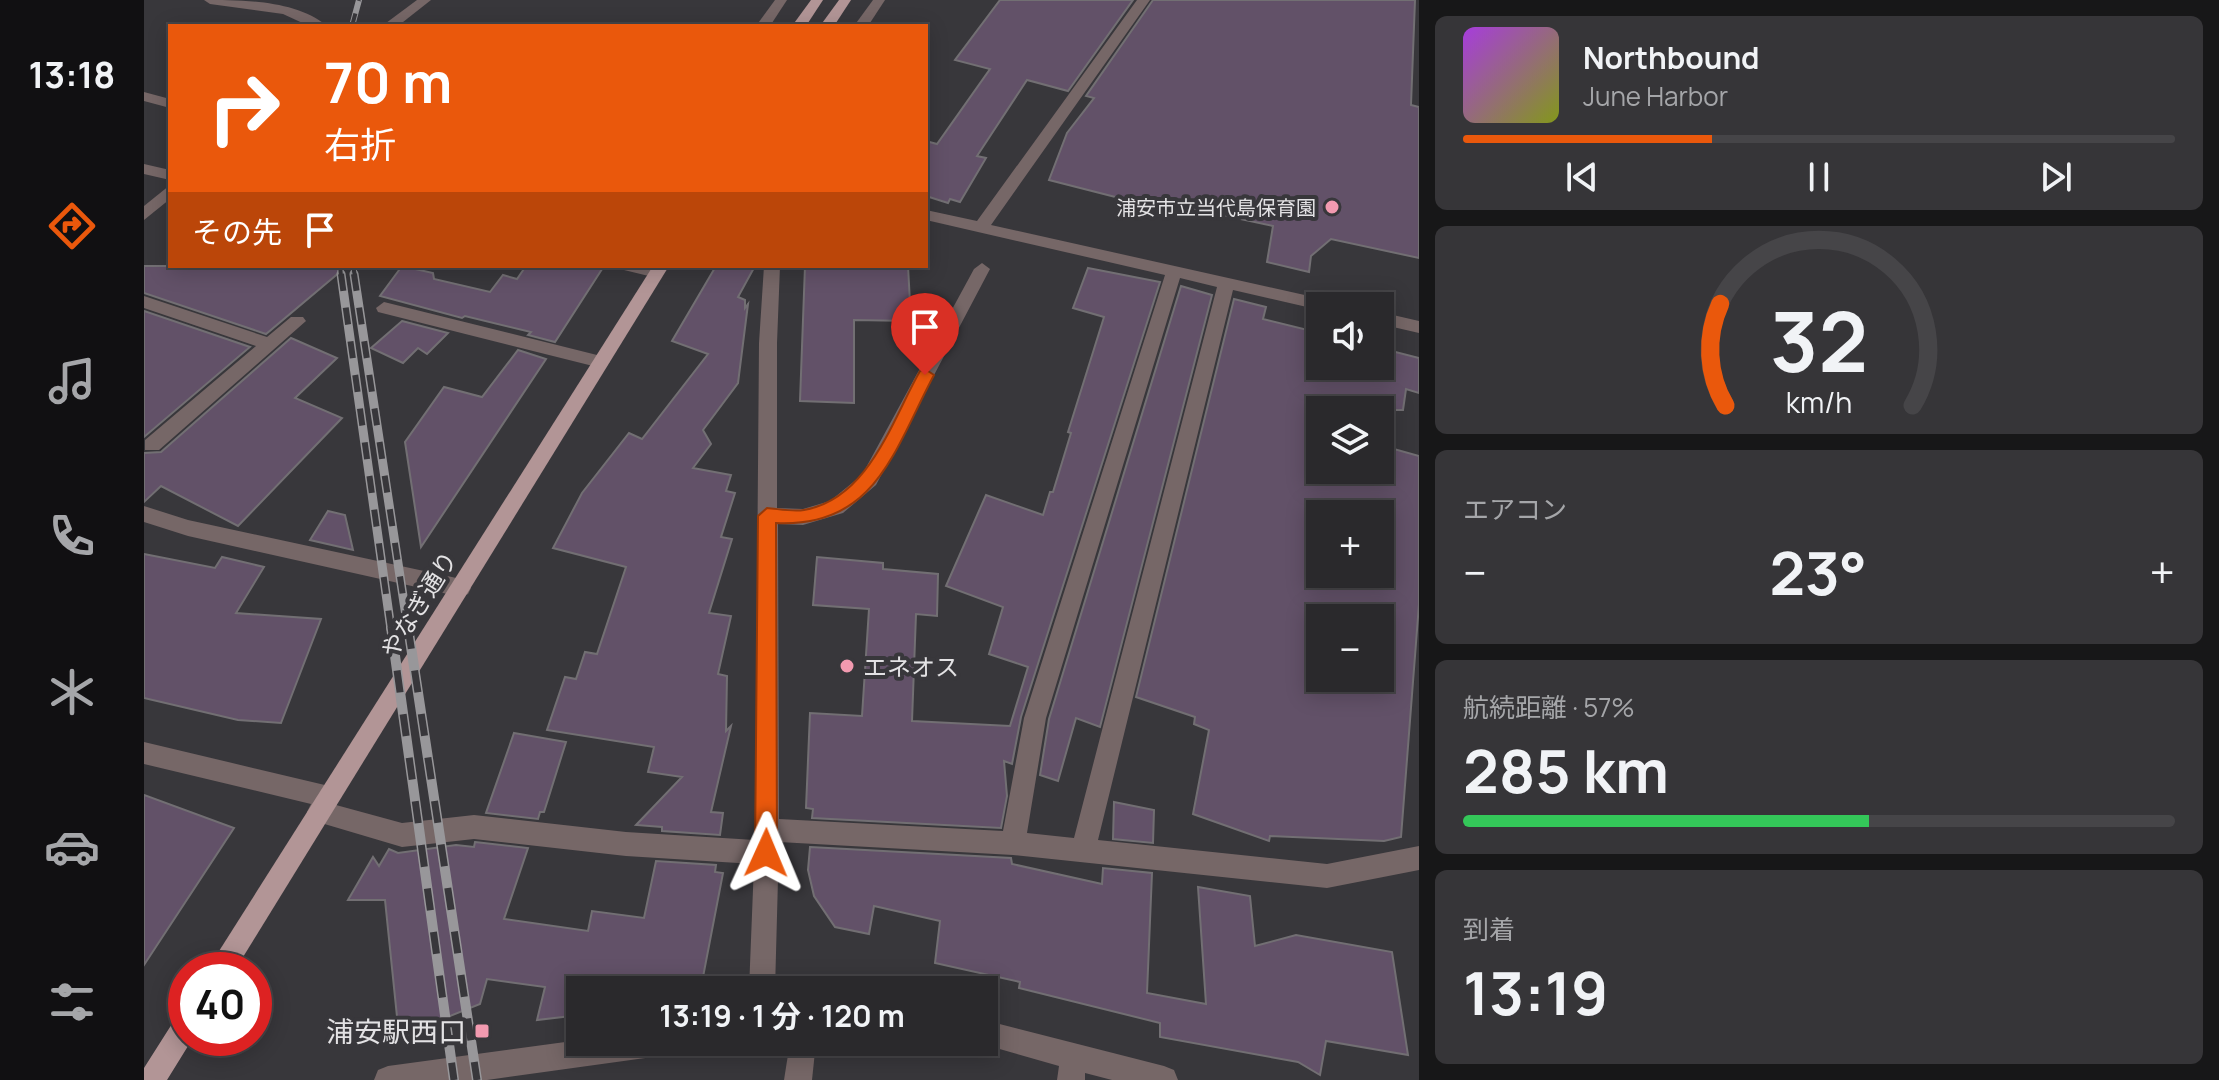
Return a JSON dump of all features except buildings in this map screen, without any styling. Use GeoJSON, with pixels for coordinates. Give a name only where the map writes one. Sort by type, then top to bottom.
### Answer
{"type":"FeatureCollection","features":[{"type":"Feature","properties":{"kind":"main road"},"geometry":{"type":"LineString","coordinates":[[800,24],[817,0]]}},
{"type":"Feature","properties":{"kind":"main road"},"geometry":{"type":"LineString","coordinates":[[828,24],[845,0]]}},
{"type":"Feature","properties":{"kind":"main road","name":"やなぎ通り"},"geometry":{"type":"LineString","coordinates":[[231,952],[659,269]]}},
{"type":"Feature","properties":{"kind":"main road"},"geometry":{"type":"LineString","coordinates":[[152,1080],[168,1054]]}},
{"type":"Feature","properties":{"kind":"street"},"geometry":{"type":"LineString","coordinates":[[210,0],[286,11],[315,24]]}},
{"type":"Feature","properties":{"kind":"street"},"geometry":{"type":"LineString","coordinates":[[392,24],[425,0]]}},
{"type":"Feature","properties":{"kind":"street"},"geometry":{"type":"LineString","coordinates":[[764,24],[781,0]]}},
{"type":"Feature","properties":{"kind":"street"},"geometry":{"type":"LineString","coordinates":[[862,24],[879,0]]}},
{"type":"Feature","properties":{"kind":"street"},"geometry":{"type":"LineString","coordinates":[[981,227],[1144,0]]}},
{"type":"Feature","properties":{"kind":"street"},"geometry":{"type":"LineString","coordinates":[[144,96],[168,103]]}},
{"type":"Feature","properties":{"kind":"street"},"geometry":{"type":"LineString","coordinates":[[144,169],[168,175]]}},
{"type":"Feature","properties":{"kind":"street"},"geometry":{"type":"LineString","coordinates":[[144,215],[168,192]]}},
{"type":"Feature","properties":{"kind":"street"},"geometry":{"type":"LineString","coordinates":[[928,215],[1306,301]]}},
{"type":"Feature","properties":{"kind":"street"},"geometry":{"type":"LineString","coordinates":[[762,976],[767,841],[768,343],[772,268]]}},
{"type":"Feature","properties":{"kind":"street"},"geometry":{"type":"LineString","coordinates":[[767,516],[803,517],[836,507],[869,480],[982,269]]}},
{"type":"Feature","properties":{"kind":"street"},"geometry":{"type":"LineString","coordinates":[[1013,843],[1035,718],[1174,271]]}},
{"type":"Feature","properties":{"kind":"street"},"geometry":{"type":"LineString","coordinates":[[1083,850],[1226,283]]}},
{"type":"Feature","properties":{"kind":"street"},"geometry":{"type":"LineString","coordinates":[[144,302],[269,344]]}},
{"type":"Feature","properties":{"kind":"street"},"geometry":{"type":"LineString","coordinates":[[384,308],[601,362]]}},
{"type":"Feature","properties":{"kind":"street"},"geometry":{"type":"LineString","coordinates":[[152,445],[297,321]]}},
{"type":"Feature","properties":{"kind":"street"},"geometry":{"type":"LineString","coordinates":[[1394,321],[1419,327]]}},
{"type":"Feature","properties":{"kind":"street"},"geometry":{"type":"LineString","coordinates":[[144,514],[188,528],[461,588]]}},
{"type":"Feature","properties":{"kind":"street"},"geometry":{"type":"LineString","coordinates":[[144,753],[324,804],[402,835],[474,827],[626,844],[767,841],[1013,843],[1327,876],[1419,858]]}},
{"type":"Feature","properties":{"kind":"street"},"geometry":{"type":"LineString","coordinates":[[998,1039],[1072,1068],[1164,1080]]}},
{"type":"Feature","properties":{"kind":"street"},"geometry":{"type":"LineString","coordinates":[[388,1080],[566,1056]]}},
{"type":"Feature","properties":{"kind":"street"},"geometry":{"type":"LineString","coordinates":[[798,1080],[801,1056]]}},
{"type":"Feature","properties":{"kind":"railway"},"geometry":{"type":"LineString","coordinates":[[353,24],[359,0]]}},
{"type":"Feature","properties":{"kind":"railway"},"geometry":{"type":"LineString","coordinates":[[340,268],[341,276]]}},
{"type":"Feature","properties":{"kind":"railway"},"geometry":{"type":"LineString","coordinates":[[353,268],[355,276]]}},
{"type":"Feature","properties":{"kind":"railway"},"geometry":{"type":"LineString","coordinates":[[341,274],[391,629]]}},
{"type":"Feature","properties":{"kind":"railway"},"geometry":{"type":"LineString","coordinates":[[354,274],[408,629]]}},
{"type":"Feature","properties":{"kind":"railway"},"geometry":{"type":"LineString","coordinates":[[391,627],[454,1080]]}},
{"type":"Feature","properties":{"kind":"railway"},"geometry":{"type":"LineString","coordinates":[[408,627],[477,1080]]}},
{"type":"Feature","properties":{"kind":"place","name":"浦安市立当代島保育園"},"geometry":{"type":"Point","coordinates":[1332,207]}},
{"type":"Feature","properties":{"kind":"place","name":"エネオス"},"geometry":{"type":"Point","coordinates":[847,666]}},
{"type":"Feature","properties":{"kind":"place","name":"浦安駅西口"},"geometry":{"type":"Point","coordinates":[482,1031]}},
{"type":"Feature","properties":{"kind":"route"},"geometry":{"type":"LineString","coordinates":[[766,853],[767,516],[803,517],[836,507],[869,480],[925,375]]}}]}
